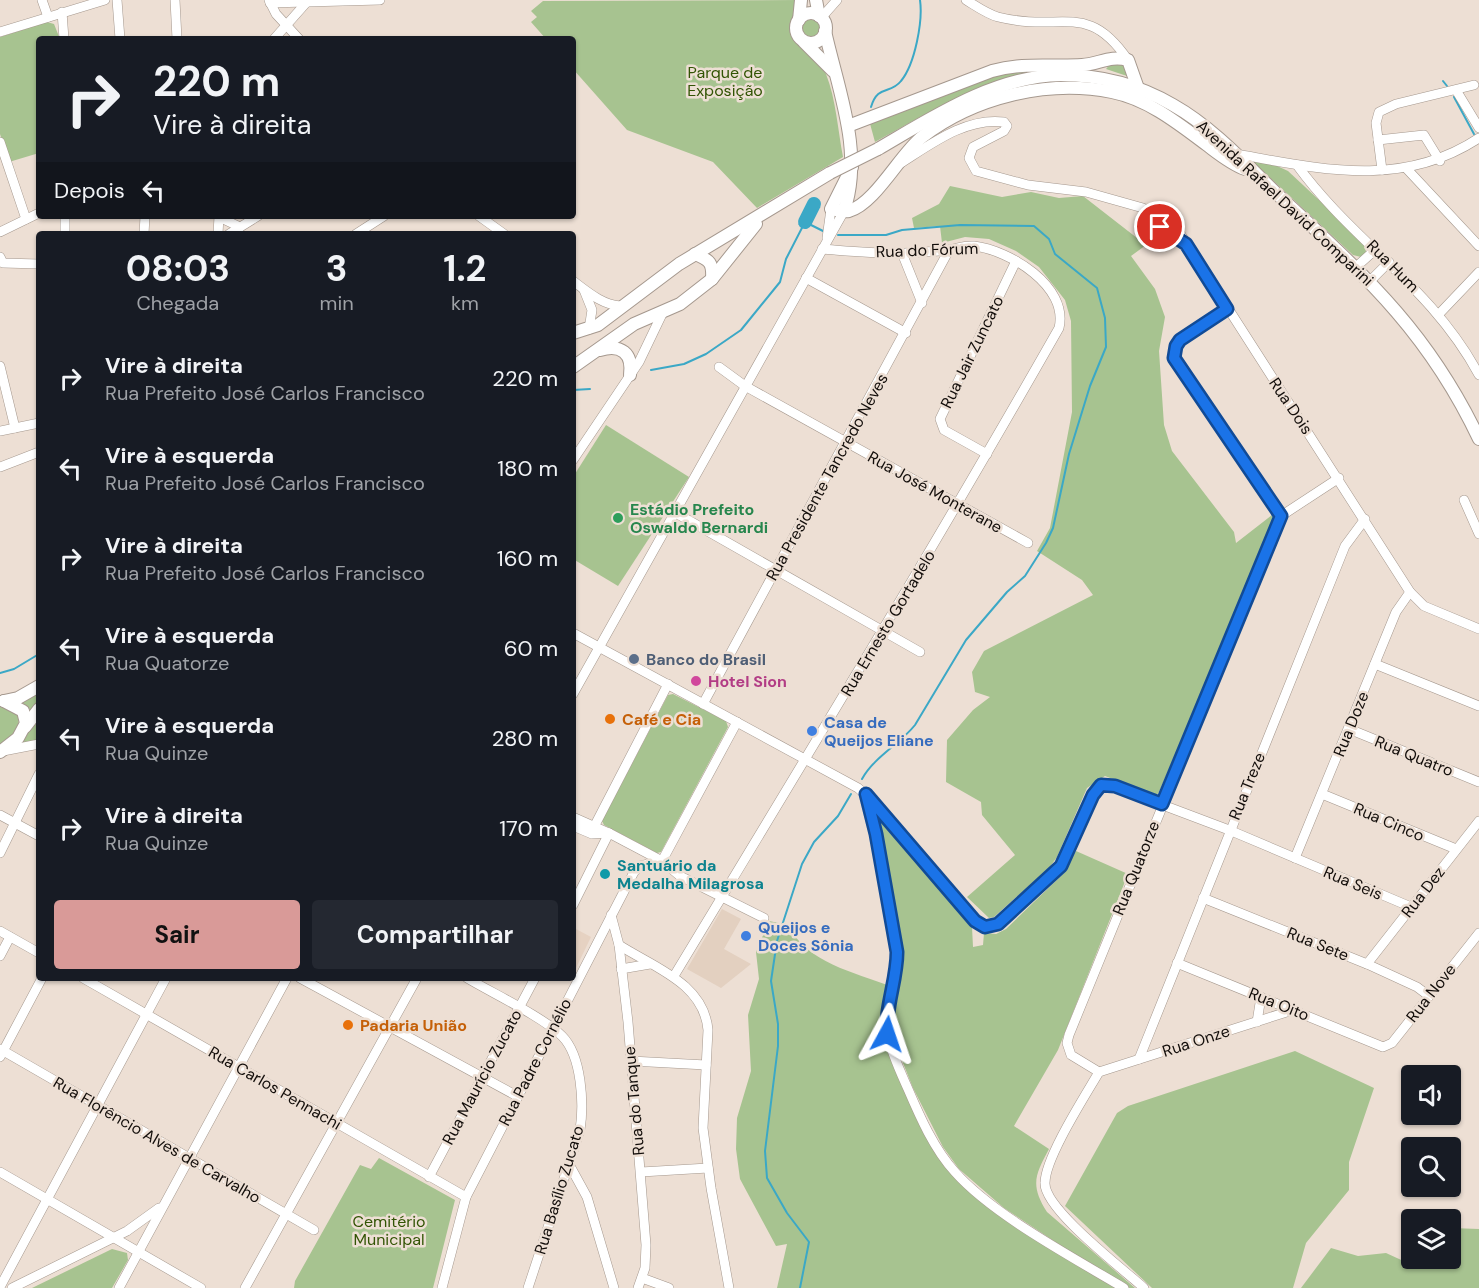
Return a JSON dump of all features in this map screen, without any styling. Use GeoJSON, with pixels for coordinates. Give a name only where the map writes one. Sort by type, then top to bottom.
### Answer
{"type":"FeatureCollection","features":[{"type":"Feature","properties":{"kind":"main road"},"geometry":{"type":"LineString","coordinates":[[801,0],[796,28],[801,40],[833,70]]}},
{"type":"Feature","properties":{"kind":"main road"},"geometry":{"type":"LineString","coordinates":[[816,0],[848,126],[852,166],[842,196],[831,209]]}},
{"type":"Feature","properties":{"kind":"main road"},"geometry":{"type":"LineString","coordinates":[[799,20],[806,14],[820,17]]}},
{"type":"Feature","properties":{"kind":"main road"},"geometry":{"type":"LineString","coordinates":[[801,40],[814,43],[821,39],[825,31]]}},
{"type":"Feature","properties":{"kind":"main road"},"geometry":{"type":"LineString","coordinates":[[848,126],[1009,66],[1085,65],[1108,60],[1128,60],[1138,90],[1163,113],[1237,166],[1255,172]]}},
{"type":"Feature","properties":{"kind":"main road"},"geometry":{"type":"LineString","coordinates":[[1108,60],[1104,69],[1114,92]]}},
{"type":"Feature","properties":{"kind":"main road"},"geometry":{"type":"LineString","coordinates":[[831,209],[844,211],[854,208],[878,188],[921,138],[981,106],[1024,92],[1080,80],[1108,60]]}},
{"type":"Feature","properties":{"kind":"main road","name":"Avenida Rafael David Comparini"},"geometry":{"type":"LineString","coordinates":[[576,332],[589,329],[695,254],[766,213],[784,199],[951,108],[993,90],[1030,79],[1107,79],[1156,96],[1196,121],[1255,172],[1371,281],[1426,345],[1447,377],[1479,438]]}},
{"type":"Feature","properties":{"kind":"main road"},"geometry":{"type":"LineString","coordinates":[[1080,80],[1114,92],[1138,90]]}},
{"type":"Feature","properties":{"kind":"main road"},"geometry":{"type":"LineString","coordinates":[[1216,151],[1234,153]]}},
{"type":"Feature","properties":{"kind":"main road"},"geometry":{"type":"LineString","coordinates":[[842,196],[844,211]]}},
{"type":"Feature","properties":{"kind":"main road","name":"Avenida Rafael David Comparini"},"geometry":{"type":"LineString","coordinates":[[576,365],[634,324],[680,304],[712,279],[766,213]]}},
{"type":"Feature","properties":{"kind":"main road"},"geometry":{"type":"LineString","coordinates":[[695,254],[710,261],[713,267],[712,279]]}},
{"type":"Feature","properties":{"kind":"main road"},"geometry":{"type":"LineString","coordinates":[[596,351],[615,348],[627,354],[631,360],[630,375]]}},
{"type":"Feature","properties":{"kind":"main road"},"geometry":{"type":"LineString","coordinates":[[2,702],[18,698],[36,688]]}},
{"type":"Feature","properties":{"kind":"main road"},"geometry":{"type":"LineString","coordinates":[[1,751],[32,718],[2,702]]}},
{"type":"Feature","properties":{"kind":"street"},"geometry":{"type":"LineString","coordinates":[[42,0],[48,17]]}},
{"type":"Feature","properties":{"kind":"street"},"geometry":{"type":"LineString","coordinates":[[0,32],[105,0]]}},
{"type":"Feature","properties":{"kind":"street"},"geometry":{"type":"LineString","coordinates":[[117,0],[120,36]]}},
{"type":"Feature","properties":{"kind":"street"},"geometry":{"type":"LineString","coordinates":[[175,0],[177,36]]}},
{"type":"Feature","properties":{"kind":"street"},"geometry":{"type":"LineString","coordinates":[[269,2],[380,0]]}},
{"type":"Feature","properties":{"kind":"street"},"geometry":{"type":"LineString","coordinates":[[820,17],[837,0]]}},
{"type":"Feature","properties":{"kind":"street"},"geometry":{"type":"LineString","coordinates":[[966,0],[990,14],[1008,19],[1060,11]]}},
{"type":"Feature","properties":{"kind":"street"},"geometry":{"type":"LineString","coordinates":[[269,2],[296,36]]}},
{"type":"Feature","properties":{"kind":"street"},"geometry":{"type":"LineString","coordinates":[[276,36],[306,3]]}},
{"type":"Feature","properties":{"kind":"street"},"geometry":{"type":"LineString","coordinates":[[62,12],[64,36]]}},
{"type":"Feature","properties":{"kind":"street"},"geometry":{"type":"LineString","coordinates":[[1111,26],[1128,60]]}},
{"type":"Feature","properties":{"kind":"street"},"geometry":{"type":"LineString","coordinates":[[1108,60],[1120,43]]}},
{"type":"Feature","properties":{"kind":"street"},"geometry":{"type":"LineString","coordinates":[[1382,171],[1377,117],[1384,108],[1474,85]]}},
{"type":"Feature","properties":{"kind":"street"},"geometry":{"type":"LineString","coordinates":[[1456,90],[1479,129]]}},
{"type":"Feature","properties":{"kind":"street"},"geometry":{"type":"LineString","coordinates":[[899,164],[956,130],[993,122],[1004,122],[1007,126],[1004,131],[973,147],[969,158],[976,171],[1028,185],[1086,192],[1143,208],[1160,227],[1186,244]]}},
{"type":"Feature","properties":{"kind":"street"},"geometry":{"type":"LineString","coordinates":[[1378,140],[1424,135],[1440,160]]}},
{"type":"Feature","properties":{"kind":"street"},"geometry":{"type":"LineString","coordinates":[[1234,153],[1296,165],[1347,171],[1382,171],[1440,160],[1479,138]]}},
{"type":"Feature","properties":{"kind":"street"},"geometry":{"type":"LineString","coordinates":[[0,142],[26,219]]}},
{"type":"Feature","properties":{"kind":"street","name":"Rua Hum"},"geometry":{"type":"LineString","coordinates":[[1296,165],[1315,188],[1439,314],[1479,375]]}},
{"type":"Feature","properties":{"kind":"street"},"geometry":{"type":"LineString","coordinates":[[1406,168],[1479,246]]}},
{"type":"Feature","properties":{"kind":"street"},"geometry":{"type":"LineString","coordinates":[[824,245],[831,209]]}},
{"type":"Feature","properties":{"kind":"street"},"geometry":{"type":"LineString","coordinates":[[576,689],[844,211]]}},
{"type":"Feature","properties":{"kind":"street"},"geometry":{"type":"LineString","coordinates":[[0,232],[36,214]]}},
{"type":"Feature","properties":{"kind":"street"},"geometry":{"type":"LineString","coordinates":[[225,219],[240,227]]}},
{"type":"Feature","properties":{"kind":"street"},"geometry":{"type":"LineString","coordinates":[[234,231],[253,219]]}},
{"type":"Feature","properties":{"kind":"street"},"geometry":{"type":"LineString","coordinates":[[361,231],[379,219]]}},
{"type":"Feature","properties":{"kind":"street"},"geometry":{"type":"LineString","coordinates":[[481,219],[491,231]]}},
{"type":"Feature","properties":{"kind":"street","name":"Rua Dois"},"geometry":{"type":"LineString","coordinates":[[1172,221],[1410,592]]}},
{"type":"Feature","properties":{"kind":"street","name":"Rua do Fórum"},"geometry":{"type":"LineString","coordinates":[[824,245],[902,253],[949,250],[961,246],[983,247],[1016,261],[1037,277],[1053,296],[1060,312],[1059,328]]}},
{"type":"Feature","properties":{"kind":"street"},"geometry":{"type":"LineString","coordinates":[[1356,267],[1376,249]]}},
{"type":"Feature","properties":{"kind":"street","name":"Rua Presidente Tancredo Neves"},"geometry":{"type":"LineString","coordinates":[[704,704],[949,250]]}},
{"type":"Feature","properties":{"kind":"street"},"geometry":{"type":"LineString","coordinates":[[902,253],[922,303]]}},
{"type":"Feature","properties":{"kind":"street"},"geometry":{"type":"LineString","coordinates":[[0,257],[2,262],[11,264],[36,264]]}},
{"type":"Feature","properties":{"kind":"street","name":"Rua Jair Zuncato"},"geometry":{"type":"LineString","coordinates":[[987,454],[944,430],[940,419],[1016,261]]}},
{"type":"Feature","properties":{"kind":"street"},"geometry":{"type":"LineString","coordinates":[[1371,281],[1389,262]]}},
{"type":"Feature","properties":{"kind":"street"},"geometry":{"type":"LineString","coordinates":[[1439,314],[1479,272]]}},
{"type":"Feature","properties":{"kind":"street"},"geometry":{"type":"LineString","coordinates":[[806,278],[906,333]]}},
{"type":"Feature","properties":{"kind":"street"},"geometry":{"type":"LineString","coordinates":[[576,283],[609,305],[620,306]]}},
{"type":"Feature","properties":{"kind":"street"},"geometry":{"type":"LineString","coordinates":[[583,288],[592,310],[589,329]]}},
{"type":"Feature","properties":{"kind":"street"},"geometry":{"type":"LineString","coordinates":[[1227,309],[1180,340],[1176,346],[1174,358],[1281,516],[1339,478]]}},
{"type":"Feature","properties":{"kind":"street"},"geometry":{"type":"LineString","coordinates":[[576,456],[630,375],[663,312]]}},
{"type":"Feature","properties":{"kind":"street","name":"Rua Ernesto Gortadelo"},"geometry":{"type":"LineString","coordinates":[[674,976],[807,760],[959,504],[1059,328]]}},
{"type":"Feature","properties":{"kind":"street","name":"Rua José Monterane"},"geometry":{"type":"LineString","coordinates":[[719,368],[745,386],[1028,543]]}},
{"type":"Feature","properties":{"kind":"street"},"geometry":{"type":"LineString","coordinates":[[0,370],[15,428]]}},
{"type":"Feature","properties":{"kind":"street"},"geometry":{"type":"LineString","coordinates":[[0,431],[36,424]]}},
{"type":"Feature","properties":{"kind":"street"},"geometry":{"type":"LineString","coordinates":[[0,467],[36,453]]}},
{"type":"Feature","properties":{"kind":"street"},"geometry":{"type":"LineString","coordinates":[[1464,500],[1479,534]]}},
{"type":"Feature","properties":{"kind":"street"},"geometry":{"type":"LineString","coordinates":[[674,512],[920,652]]}},
{"type":"Feature","properties":{"kind":"street","name":"Rua Quatorze"},"geometry":{"type":"LineString","coordinates":[[1099,1071],[1071,1055],[1066,1043],[1281,516]]}},
{"type":"Feature","properties":{"kind":"street","name":"Rua Treze"},"geometry":{"type":"LineString","coordinates":[[1139,1059],[1229,830],[1345,546],[1365,519]]}},
{"type":"Feature","properties":{"kind":"street"},"geometry":{"type":"LineString","coordinates":[[1410,592],[1424,606],[1479,629]]}},
{"type":"Feature","properties":{"kind":"street","name":"Rua Doze"},"geometry":{"type":"LineString","coordinates":[[1294,858],[1396,612],[1410,592]]}},
{"type":"Feature","properties":{"kind":"street"},"geometry":{"type":"LineString","coordinates":[[576,635],[866,794],[876,834],[897,952],[897,972],[887,1017],[887,1034],[918,1113],[944,1159],[967,1184],[1012,1218],[1124,1288]]}},
{"type":"Feature","properties":{"kind":"street"},"geometry":{"type":"LineString","coordinates":[[1375,664],[1479,706]]}},
{"type":"Feature","properties":{"kind":"street"},"geometry":{"type":"LineString","coordinates":[[595,825],[668,684]]}},
{"type":"Feature","properties":{"kind":"street"},"geometry":{"type":"LineString","coordinates":[[662,861],[737,722]]}},
{"type":"Feature","properties":{"kind":"street","name":"Rua Quatro"},"geometry":{"type":"LineString","coordinates":[[1349,729],[1479,782]]}},
{"type":"Feature","properties":{"kind":"street"},"geometry":{"type":"LineString","coordinates":[[1,751],[36,745]]}},
{"type":"Feature","properties":{"kind":"street"},"geometry":{"type":"LineString","coordinates":[[0,853],[36,780]]}},
{"type":"Feature","properties":{"kind":"street","name":"Rua Seis"},"geometry":{"type":"LineString","coordinates":[[866,794],[975,921],[985,927],[998,924],[1056,872],[1068,853],[1093,795],[1101,785],[1115,786],[1229,830],[1411,907]]}},
{"type":"Feature","properties":{"kind":"street","name":"Rua Cinco"},"geometry":{"type":"LineString","coordinates":[[1322,794],[1456,849]]}},
{"type":"Feature","properties":{"kind":"street"},"geometry":{"type":"LineString","coordinates":[[0,815],[36,835]]}},
{"type":"Feature","properties":{"kind":"street"},"geometry":{"type":"LineString","coordinates":[[576,818],[609,832],[662,861],[680,876],[764,918]]}},
{"type":"Feature","properties":{"kind":"street","name":"Rua Dez"},"geometry":{"type":"LineString","coordinates":[[1367,964],[1479,821]]}},
{"type":"Feature","properties":{"kind":"street"},"geometry":{"type":"LineString","coordinates":[[576,827],[592,834],[609,832]]}},
{"type":"Feature","properties":{"kind":"street"},"geometry":{"type":"LineString","coordinates":[[576,899],[609,832]]}},
{"type":"Feature","properties":{"kind":"street","name":"Rua Padre Cornélio"},"geometry":{"type":"LineString","coordinates":[[442,1288],[466,1197],[552,1028],[637,868],[662,861]]}},
{"type":"Feature","properties":{"kind":"street","name":"Rua Sete"},"geometry":{"type":"LineString","coordinates":[[1203,898],[1367,964],[1417,987],[1429,996]]}},
{"type":"Feature","properties":{"kind":"street","name":"Rua do Tanque"},"geometry":{"type":"LineString","coordinates":[[611,915],[619,945],[646,1245],[642,1278],[638,1288]]}},
{"type":"Feature","properties":{"kind":"street"},"geometry":{"type":"LineString","coordinates":[[0,931],[36,950]]}},
{"type":"Feature","properties":{"kind":"street","name":"Rua Nove"},"geometry":{"type":"LineString","coordinates":[[1380,1047],[1386,1047],[1392,1043],[1479,933]]}},
{"type":"Feature","properties":{"kind":"street"},"geometry":{"type":"LineString","coordinates":[[0,956],[10,937]]}},
{"type":"Feature","properties":{"kind":"street"},"geometry":{"type":"LineString","coordinates":[[619,945],[674,976],[694,996],[705,1014],[708,1030],[703,1128],[729,1288]]}},
{"type":"Feature","properties":{"kind":"street","name":"Rua Oito"},"geometry":{"type":"LineString","coordinates":[[1178,963],[1380,1047]]}},
{"type":"Feature","properties":{"kind":"street"},"geometry":{"type":"LineString","coordinates":[[621,969],[650,964]]}},
{"type":"Feature","properties":{"kind":"street"},"geometry":{"type":"LineString","coordinates":[[1,1052],[40,981]]}},
{"type":"Feature","properties":{"kind":"street","name":"Rua Carlos Pennachi"},"geometry":{"type":"LineString","coordinates":[[88,981],[466,1197]]}},
{"type":"Feature","properties":{"kind":"street"},"geometry":{"type":"LineString","coordinates":[[0,1287],[164,981]]}},
{"type":"Feature","properties":{"kind":"street"},"geometry":{"type":"LineString","coordinates":[[119,1288],[237,1066],[285,981]]}},
{"type":"Feature","properties":{"kind":"street"},"geometry":{"type":"LineString","coordinates":[[306,981],[517,1096]]}},
{"type":"Feature","properties":{"kind":"street"},"geometry":{"type":"LineString","coordinates":[[245,1288],[415,981]]}},
{"type":"Feature","properties":{"kind":"street"},"geometry":{"type":"LineString","coordinates":[[472,981],[552,1028]]}},
{"type":"Feature","properties":{"kind":"street","name":"Rua Maurício Zucato"},"geometry":{"type":"LineString","coordinates":[[429,1177],[533,981]]}},
{"type":"Feature","properties":{"kind":"street"},"geometry":{"type":"LineString","coordinates":[[1257,1022],[1261,997]]}},
{"type":"Feature","properties":{"kind":"street","name":"Rua Onze"},"geometry":{"type":"LineString","coordinates":[[1099,1071],[1293,1010]]}},
{"type":"Feature","properties":{"kind":"street","name":"Rua Basílio Zucato"},"geometry":{"type":"LineString","coordinates":[[528,1288],[570,1166],[582,1116],[581,1088],[570,1048],[562,1035],[552,1028]]}},
{"type":"Feature","properties":{"kind":"street","name":"Rua Florêncio Alves de Carvalho"},"geometry":{"type":"LineString","coordinates":[[1,1052],[314,1230]]}},
{"type":"Feature","properties":{"kind":"street"},"geometry":{"type":"LineString","coordinates":[[631,1061],[706,1065]]}},
{"type":"Feature","properties":{"kind":"street"},"geometry":{"type":"LineString","coordinates":[[1099,1071],[1047,1169],[1045,1189],[1054,1205],[1071,1224],[1144,1288]]}},
{"type":"Feature","properties":{"kind":"street"},"geometry":{"type":"LineString","coordinates":[[570,1166],[587,1197],[614,1288]]}},
{"type":"Feature","properties":{"kind":"street"},"geometry":{"type":"LineString","coordinates":[[640,1172],[708,1168]]}},
{"type":"Feature","properties":{"kind":"street"},"geometry":{"type":"LineString","coordinates":[[0,1172],[201,1288]]}},
{"type":"Feature","properties":{"kind":"street"},"geometry":{"type":"LineString","coordinates":[[12,1288],[115,1238],[161,1207]]}},
{"type":"Feature","properties":{"kind":"street"},"geometry":{"type":"LineString","coordinates":[[642,1278],[669,1288]]}},
{"type":"Feature","properties":{"kind":"shaded area","name":"Queijos e Doces Sônia"},"geometry":{"type":"Polygon","coordinates":[[[722,909],[741,919],[724,949],[751,964],[721,988],[687,969],[722,909]]]}},
{"type":"Feature","properties":{"kind":"shaded area"},"geometry":{"type":"Polygon","coordinates":[[[576,929],[591,937],[576,968],[576,929]]]}},
{"type":"Feature","properties":{"kind":"green space","name":"Parque de Exposição"},"geometry":{"type":"Polygon","coordinates":[[[798,0],[792,31],[799,45],[813,55],[826,74],[834,104],[843,157],[757,208],[713,162],[627,130],[576,72],[576,36],[543,36],[531,22],[537,17],[531,11],[543,1],[798,0]]]}},
{"type":"Feature","properties":{"kind":"green space"},"geometry":{"type":"Polygon","coordinates":[[[810,18],[817,21],[820,28],[817,35],[810,38],[803,35],[800,28],[803,21],[810,18]]]}},
{"type":"Feature","properties":{"kind":"green space"},"geometry":{"type":"Polygon","coordinates":[[[47,22],[54,24],[59,36],[36,36],[36,154],[9,162],[0,134],[0,37],[47,22]]]}},
{"type":"Feature","properties":{"kind":"green space"},"geometry":{"type":"Polygon","coordinates":[[[1112,62],[1122,62],[1130,77],[1106,69],[1112,62]]]}},
{"type":"Feature","properties":{"kind":"green space"},"geometry":{"type":"Polygon","coordinates":[[[1058,67],[1007,79],[963,96],[875,142],[869,120],[991,74],[1058,67]]]}},
{"type":"Feature","properties":{"kind":"green space"},"geometry":{"type":"Polygon","coordinates":[[[1251,160],[1275,165],[1288,171],[1364,242],[1366,252],[1361,257],[1353,255],[1251,160]]]}},
{"type":"Feature","properties":{"kind":"green space"},"geometry":{"type":"Polygon","coordinates":[[[950,186],[1002,197],[1031,192],[1059,198],[1083,196],[1146,245],[1131,256],[1155,289],[1165,317],[1159,351],[1164,425],[1172,451],[1234,532],[1236,543],[1272,515],[1275,521],[1159,792],[1156,796],[1105,776],[1087,788],[1057,857],[1049,868],[994,917],[989,918],[967,897],[1015,855],[982,815],[981,802],[946,782],[947,740],[973,710],[990,697],[975,692],[972,672],[984,651],[1093,595],[1082,580],[1037,551],[1050,528],[1072,412],[1071,321],[1065,300],[1039,267],[1016,251],[989,239],[965,237],[942,243],[940,226],[914,228],[912,218],[939,204],[950,186]]]}},
{"type":"Feature","properties":{"kind":"green space","name":"Estádio Prefeito Oswaldo Bernardi"},"geometry":{"type":"Polygon","coordinates":[[[606,425],[689,477],[618,586],[576,561],[576,472],[606,425]]]}},
{"type":"Feature","properties":{"kind":"green space"},"geometry":{"type":"Polygon","coordinates":[[[36,693],[36,706],[32,711],[20,701],[36,693]]]}},
{"type":"Feature","properties":{"kind":"green space"},"geometry":{"type":"Polygon","coordinates":[[[673,694],[726,721],[728,727],[661,852],[657,853],[604,825],[602,821],[668,695],[673,694]]]}},
{"type":"Feature","properties":{"kind":"green space"},"geometry":{"type":"Polygon","coordinates":[[[0,707],[17,710],[19,722],[13,735],[0,746],[0,707]]]}},
{"type":"Feature","properties":{"kind":"green space"},"geometry":{"type":"Polygon","coordinates":[[[33,723],[36,725],[36,741],[14,747],[33,723]]]}},
{"type":"Feature","properties":{"kind":"green space"},"geometry":{"type":"Polygon","coordinates":[[[874,811],[972,927],[973,947],[983,945],[984,933],[996,934],[1006,929],[1064,873],[1076,851],[1128,874],[1058,1050],[1014,1126],[1049,1149],[1036,1180],[1038,1194],[1047,1212],[1135,1288],[1129,1288],[1101,1272],[1004,1208],[959,1169],[943,1147],[913,1088],[897,1048],[892,1024],[902,972],[901,940],[874,811]]]}},
{"type":"Feature","properties":{"kind":"green space"},"geometry":{"type":"Polygon","coordinates":[[[769,921],[788,925],[796,938],[819,957],[847,971],[890,986],[883,1034],[950,1171],[1117,1288],[777,1288],[787,1244],[776,1246],[740,1179],[736,1149],[737,1118],[751,1071],[748,1015],[759,979],[756,952],[769,921]]]}},
{"type":"Feature","properties":{"kind":"green space"},"geometry":{"type":"Polygon","coordinates":[[[1295,1051],[1374,1088],[1349,1162],[1349,1190],[1306,1243],[1293,1288],[1152,1288],[1065,1206],[1117,1113],[1128,1106],[1295,1051]]]}},
{"type":"Feature","properties":{"kind":"green space","name":"Cemitério Municipal"},"geometry":{"type":"Polygon","coordinates":[[[379,1158],[455,1200],[433,1288],[294,1288],[295,1281],[360,1165],[371,1169],[379,1158]]]}},
{"type":"Feature","properties":{"kind":"green space"},"geometry":{"type":"Polygon","coordinates":[[[1461,1228],[1479,1229],[1479,1288],[1301,1288],[1331,1248],[1358,1256],[1386,1253],[1401,1260],[1401,1269],[1461,1269],[1461,1228]]]}},
{"type":"Feature","properties":{"kind":"green space"},"geometry":{"type":"Polygon","coordinates":[[[112,1249],[127,1253],[128,1260],[112,1288],[32,1288],[112,1249]]]}},
{"type":"Feature","properties":{"kind":"waterway"},"geometry":{"type":"LineString","coordinates":[[871,107],[877,95],[893,88],[906,74],[919,30],[920,0]]}},
{"type":"Feature","properties":{"kind":"waterway"},"geometry":{"type":"LineString","coordinates":[[1443,81],[1447,86]]}},
{"type":"Feature","properties":{"kind":"waterway"},"geometry":{"type":"LineString","coordinates":[[1454,97],[1474,134]]}},
{"type":"Feature","properties":{"kind":"waterway"},"geometry":{"type":"LineString","coordinates":[[805,222],[814,204]]}},
{"type":"Feature","properties":{"kind":"waterway"},"geometry":{"type":"LineString","coordinates":[[651,370],[684,364],[706,354],[741,330],[780,282],[786,259],[805,222],[825,232]]}},
{"type":"Feature","properties":{"kind":"waterway"},"geometry":{"type":"LineString","coordinates":[[838,235],[886,235],[902,230],[960,225],[1034,226],[1049,239],[1055,254],[1097,288],[1105,318],[1106,347],[1090,386],[1069,454],[1053,528],[1046,543],[1025,576],[1007,592],[966,640],[915,725],[873,764],[862,779]]}},
{"type":"Feature","properties":{"kind":"waterway"},"geometry":{"type":"LineString","coordinates":[[576,390],[590,389]]}},
{"type":"Feature","properties":{"kind":"waterway"},"geometry":{"type":"LineString","coordinates":[[0,673],[14,669],[36,656]]}},
{"type":"Feature","properties":{"kind":"waterway"},"geometry":{"type":"LineString","coordinates":[[800,1288],[809,1242],[787,1213],[767,1178],[765,1151],[778,1046],[778,1024],[771,981],[777,941],[802,864],[814,842],[838,816],[851,794]]}},
{"type":"Feature","properties":{"kind":"place","name":"Estádio Prefeito Oswaldo Bernardi"},"geometry":{"type":"Point","coordinates":[618,518]}},
{"type":"Feature","properties":{"kind":"place","name":"Banco do Brasil"},"geometry":{"type":"Point","coordinates":[634,659]}},
{"type":"Feature","properties":{"kind":"place","name":"Hotel Sion"},"geometry":{"type":"Point","coordinates":[696,681]}},
{"type":"Feature","properties":{"kind":"place","name":"Café e Cia"},"geometry":{"type":"Point","coordinates":[610,719]}},
{"type":"Feature","properties":{"kind":"place","name":"Casa de Queijos Eliane"},"geometry":{"type":"Point","coordinates":[812,731]}},
{"type":"Feature","properties":{"kind":"place","name":"Santuário da Medalha Milagrosa"},"geometry":{"type":"Point","coordinates":[605,874]}},
{"type":"Feature","properties":{"kind":"place","name":"Queijos e Doces Sônia"},"geometry":{"type":"Point","coordinates":[746,936]}},
{"type":"Feature","properties":{"kind":"place","name":"Padaria União"},"geometry":{"type":"Point","coordinates":[348,1025]}},
{"type":"Feature","properties":{"kind":"route"},"geometry":{"type":"LineString","coordinates":[[887,1034],[887,1017],[897,972],[897,952],[876,834],[866,794],[975,921],[985,927],[998,924],[1061,866],[1093,795],[1101,785],[1115,786],[1162,804],[1281,516],[1174,358],[1176,346],[1186,334],[1227,309],[1186,244],[1160,227]]}}]}
